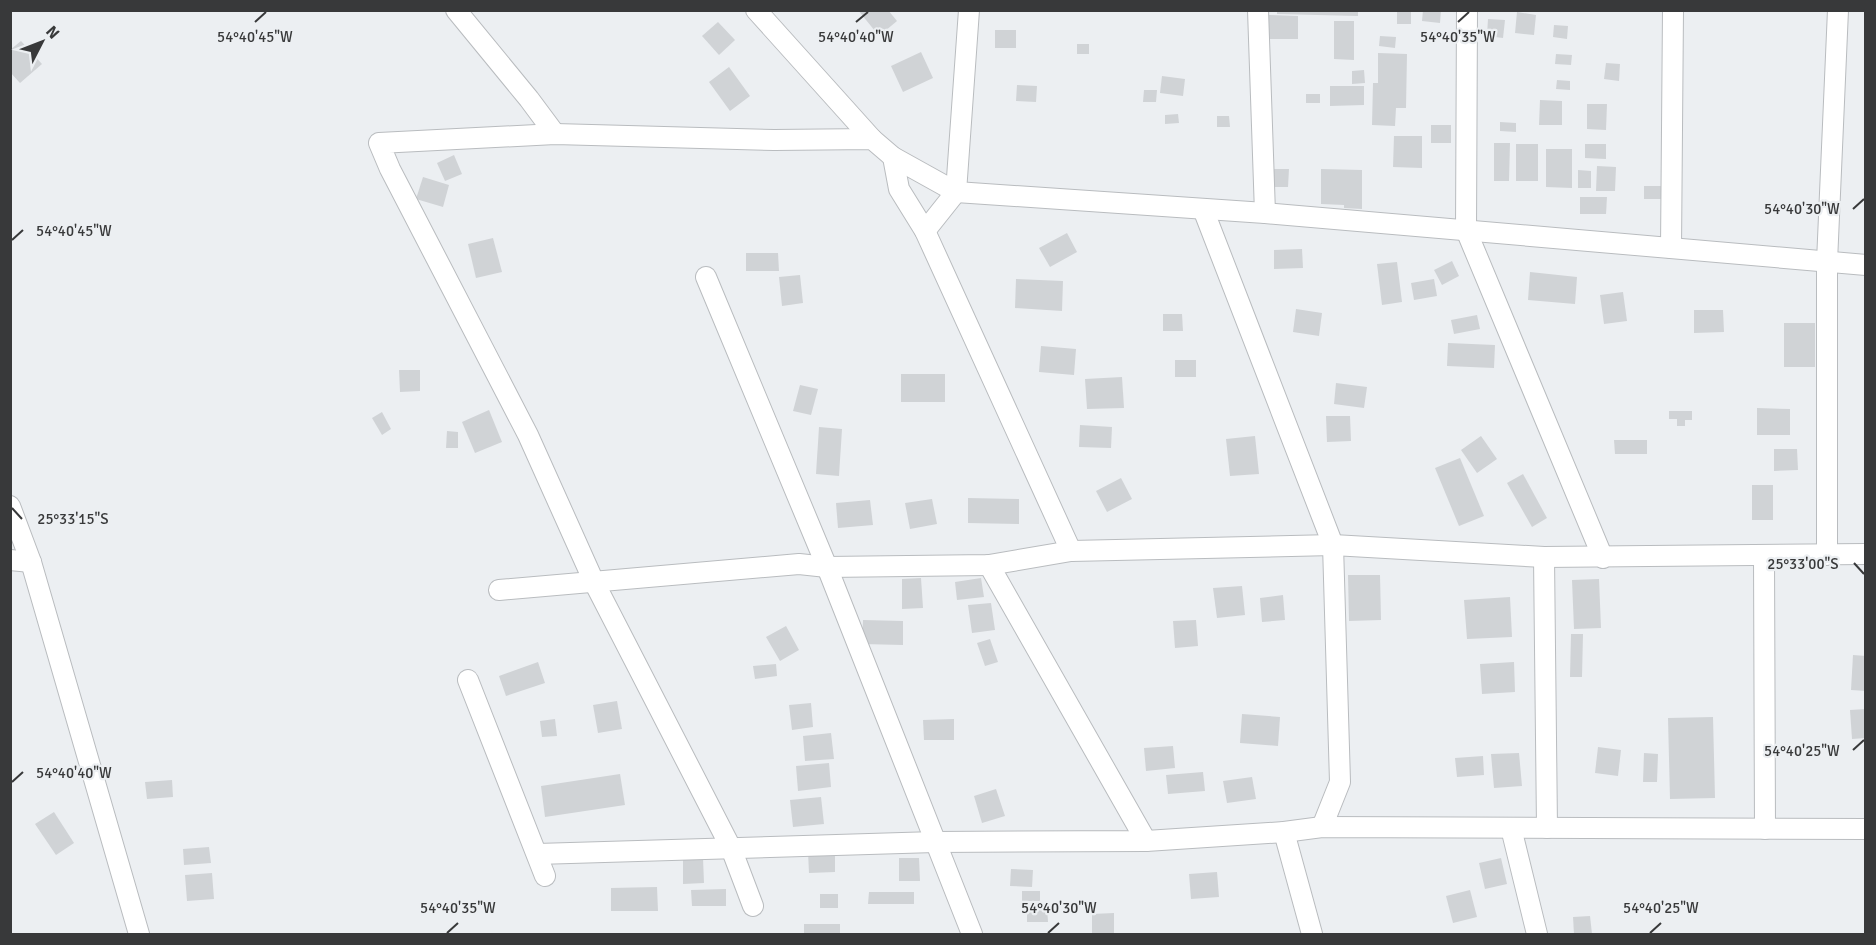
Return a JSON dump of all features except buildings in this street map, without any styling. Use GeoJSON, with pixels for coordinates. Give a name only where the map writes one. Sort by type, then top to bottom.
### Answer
{"type":"FeatureCollection","features":[{"type":"Feature","properties":{"kind":"street"},"geometry":{"type":"LineString","coordinates":[[456,10],[555,134]]}},
{"type":"Feature","properties":{"kind":"street"},"geometry":{"type":"LineString","coordinates":[[756,10],[872,139],[893,157],[956,192],[1203,208],[1866,265]]}},
{"type":"Feature","properties":{"kind":"street"},"geometry":{"type":"LineString","coordinates":[[925,231],[956,192],[969,10]]}},
{"type":"Feature","properties":{"kind":"street"},"geometry":{"type":"LineString","coordinates":[[1258,10],[1265,213]]}},
{"type":"Feature","properties":{"kind":"street"},"geometry":{"type":"LineString","coordinates":[[1467,10],[1466,230],[1603,558]]}},
{"type":"Feature","properties":{"kind":"street"},"geometry":{"type":"LineString","coordinates":[[1671,248],[1674,10]]}},
{"type":"Feature","properties":{"kind":"street"},"geometry":{"type":"LineString","coordinates":[[1827,555],[1827,262],[1838,10]]}},
{"type":"Feature","properties":{"kind":"street"},"geometry":{"type":"LineString","coordinates":[[753,906],[731,848],[594,582],[528,435],[390,169],[379,143],[555,134],[774,140],[872,139]]}},
{"type":"Feature","properties":{"kind":"street"},"geometry":{"type":"LineString","coordinates":[[893,157],[899,189],[925,231],[1071,551]]}},
{"type":"Feature","properties":{"kind":"street"},"geometry":{"type":"LineString","coordinates":[[1203,208],[1333,545],[1340,782],[1322,827]]}},
{"type":"Feature","properties":{"kind":"street"},"geometry":{"type":"LineString","coordinates":[[706,276],[827,567],[972,934]]}},
{"type":"Feature","properties":{"kind":"street"},"geometry":{"type":"LineString","coordinates":[[10,506],[31,562],[139,934]]}},
{"type":"Feature","properties":{"kind":"street"},"geometry":{"type":"LineString","coordinates":[[499,590],[798,564],[827,567],[989,565],[1071,551],[1333,545],[1544,557],[1603,558],[1866,554]]}},
{"type":"Feature","properties":{"kind":"street"},"geometry":{"type":"LineString","coordinates":[[1764,555],[1765,829]]}},
{"type":"Feature","properties":{"kind":"street"},"geometry":{"type":"LineString","coordinates":[[1544,557],[1547,828]]}},
{"type":"Feature","properties":{"kind":"street"},"geometry":{"type":"LineString","coordinates":[[10,560],[31,562]]}},
{"type":"Feature","properties":{"kind":"street"},"geometry":{"type":"LineString","coordinates":[[989,565],[1146,841]]}},
{"type":"Feature","properties":{"kind":"street"},"geometry":{"type":"LineString","coordinates":[[468,680],[545,876]]}},
{"type":"Feature","properties":{"kind":"street"},"geometry":{"type":"LineString","coordinates":[[537,854],[934,842],[1146,841],[1284,832],[1322,827],[1866,829]]}},
{"type":"Feature","properties":{"kind":"street"},"geometry":{"type":"LineString","coordinates":[[1511,828],[1537,934]]}},
{"type":"Feature","properties":{"kind":"street"},"geometry":{"type":"LineString","coordinates":[[1284,832],[1312,934]]}}]}
